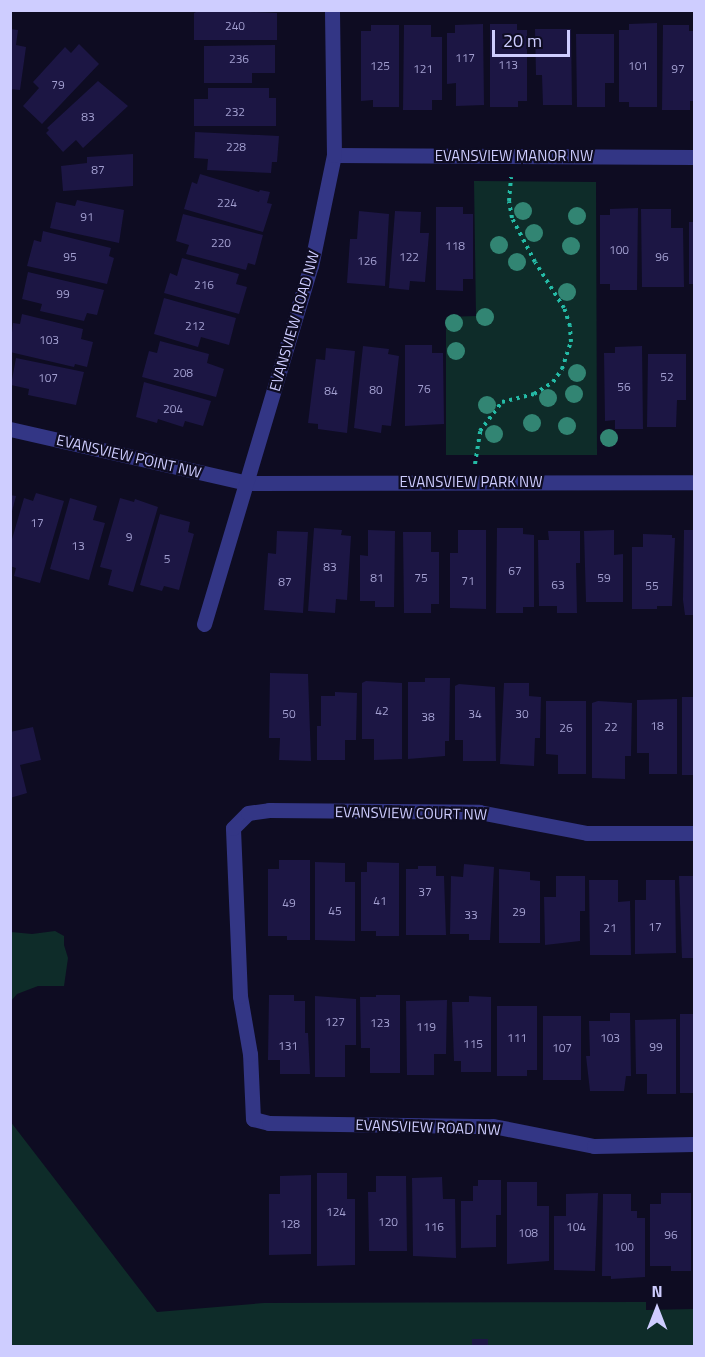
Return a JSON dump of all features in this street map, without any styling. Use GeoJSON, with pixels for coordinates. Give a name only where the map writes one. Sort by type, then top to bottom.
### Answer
{"type":"FeatureCollection","features":[{"type":"Feature","properties":{"kind":"street","name":"EVANSVIEW ROAD NW"},"geometry":{"type":"LineString","coordinates":[[204,624],[311,266],[334,155],[332,10]]}},
{"type":"Feature","properties":{"kind":"street","name":"EVANSVIEW MANOR NW"},"geometry":{"type":"LineString","coordinates":[[334,155],[694,157]]}},
{"type":"Feature","properties":{"kind":"street","name":"EVANSVIEW POINT NW"},"geometry":{"type":"LineString","coordinates":[[10,429],[247,483]]}},
{"type":"Feature","properties":{"kind":"street","name":"EVANSVIEW PARK NW"},"geometry":{"type":"LineString","coordinates":[[247,483],[694,482]]}},
{"type":"Feature","properties":{"kind":"street","name":"EVANSVIEW COURT NW"},"geometry":{"type":"LineString","coordinates":[[269,1123],[253,1119],[250,1054],[240,996],[233,828],[248,813],[269,810],[480,812],[587,833],[694,833]]}},
{"type":"Feature","properties":{"kind":"street","name":"EVANSVIEW ROAD NW"},"geometry":{"type":"LineString","coordinates":[[269,1123],[493,1126],[594,1146],[694,1144]]}},
{"type":"Feature","properties":{"kind":"path"},"geometry":{"type":"LineString","coordinates":[[475,482],[475,450],[480,431],[502,402],[534,394],[553,382],[562,369],[571,342],[570,326],[564,308],[535,262],[512,218],[509,179],[529,156]]}},
{"type":"Feature","properties":{"kind":"green space"},"geometry":{"type":"Polygon","coordinates":[[[474,181],[596,182],[597,455],[446,455],[446,317],[476,316],[474,181]]]}},
{"type":"Feature","properties":{"kind":"green space"},"geometry":{"type":"Polygon","coordinates":[[[55,931],[64,936],[68,958],[64,986],[38,986],[17,994],[11,1001],[11,932],[32,934],[55,931]]]}},
{"type":"Feature","properties":{"kind":"green space"},"geometry":{"type":"Polygon","coordinates":[[[10,1121],[157,1312],[264,1303],[646,1302],[646,1310],[694,1309],[694,1346],[11,1346],[10,1121]]]}},
{"type":"Feature","properties":{"kind":"building"},"geometry":{"type":"Polygon","coordinates":[[[200,10],[277,13],[277,40],[194,40],[194,13],[200,10]]]}},
{"type":"Feature","properties":{"kind":"building"},"geometry":{"type":"Polygon","coordinates":[[[657,23],[657,107],[629,107],[629,102],[619,102],[619,30],[629,30],[629,24],[657,23]]]}},
{"type":"Feature","properties":{"kind":"building"},"geometry":{"type":"Polygon","coordinates":[[[483,24],[484,105],[456,106],[456,83],[447,84],[447,33],[455,33],[455,25],[483,24]]]}},
{"type":"Feature","properties":{"kind":"building"},"geometry":{"type":"Polygon","coordinates":[[[490,24],[517,24],[517,30],[527,30],[527,101],[518,101],[518,107],[490,107],[490,24]]]}},
{"type":"Feature","properties":{"kind":"building"},"geometry":{"type":"Polygon","coordinates":[[[371,25],[399,25],[399,107],[373,107],[373,100],[361,101],[361,31],[371,31],[371,25]]]}},
{"type":"Feature","properties":{"kind":"building"},"geometry":{"type":"Polygon","coordinates":[[[404,25],[431,25],[431,37],[442,37],[442,100],[432,100],[432,110],[403,110],[404,25]]]}},
{"type":"Feature","properties":{"kind":"building"},"geometry":{"type":"Polygon","coordinates":[[[663,25],[689,25],[689,31],[694,31],[694,101],[690,101],[690,110],[662,110],[663,25]]]}},
{"type":"Feature","properties":{"kind":"building"},"geometry":{"type":"Polygon","coordinates":[[[10,29],[18,30],[16,45],[26,47],[20,90],[10,89],[10,29]]]}},
{"type":"Feature","properties":{"kind":"building"},"geometry":{"type":"Polygon","coordinates":[[[535,29],[571,29],[572,105],[543,105],[542,75],[536,75],[535,29]]]}},
{"type":"Feature","properties":{"kind":"building"},"geometry":{"type":"Polygon","coordinates":[[[576,34],[614,34],[614,83],[605,83],[605,107],[577,107],[576,34]]]}},
{"type":"Feature","properties":{"kind":"building"},"geometry":{"type":"Polygon","coordinates":[[[79,44],[99,64],[42,124],[23,106],[39,88],[33,82],[65,47],[71,53],[79,44]]]}},
{"type":"Feature","properties":{"kind":"building"},"geometry":{"type":"Polygon","coordinates":[[[275,45],[275,73],[252,73],[252,83],[204,83],[204,46],[275,45]]]}},
{"type":"Feature","properties":{"kind":"building"},"geometry":{"type":"Polygon","coordinates":[[[98,81],[128,106],[83,148],[76,140],[63,152],[46,133],[49,130],[47,128],[98,81]]]}},
{"type":"Feature","properties":{"kind":"building"},"geometry":{"type":"Polygon","coordinates":[[[208,88],[269,88],[269,98],[276,98],[276,126],[194,126],[194,99],[208,99],[208,88]]]}},
{"type":"Feature","properties":{"kind":"building"},"geometry":{"type":"Polygon","coordinates":[[[195,132],[279,136],[277,162],[272,162],[271,173],[207,170],[208,159],[194,158],[195,132]]]}},
{"type":"Feature","properties":{"kind":"building"},"geometry":{"type":"Polygon","coordinates":[[[133,154],[133,186],[63,191],[61,166],[87,163],[87,157],[133,154]]]}},
{"type":"Feature","properties":{"kind":"building"},"geometry":{"type":"Polygon","coordinates":[[[200,174],[259,192],[260,190],[270,192],[267,203],[272,204],[263,232],[184,209],[192,182],[197,184],[200,174]]]}},
{"type":"Feature","properties":{"kind":"building"},"geometry":{"type":"Polygon","coordinates":[[[77,200],[124,210],[119,243],[50,228],[56,202],[75,206],[77,200]]]}},
{"type":"Feature","properties":{"kind":"building"},"geometry":{"type":"Polygon","coordinates":[[[436,207],[463,207],[463,214],[473,214],[473,279],[463,279],[463,291],[436,290],[436,207]]]}},
{"type":"Feature","properties":{"kind":"building"},"geometry":{"type":"Polygon","coordinates":[[[638,208],[637,290],[610,290],[610,284],[600,284],[600,215],[610,215],[610,209],[638,208]]]}},
{"type":"Feature","properties":{"kind":"building"},"geometry":{"type":"Polygon","coordinates":[[[641,209],[671,209],[671,228],[683,228],[684,287],[642,287],[641,209]]]}},
{"type":"Feature","properties":{"kind":"building"},"geometry":{"type":"Polygon","coordinates":[[[359,211],[389,214],[385,286],[347,283],[350,239],[357,239],[359,211]]]}},
{"type":"Feature","properties":{"kind":"building"},"geometry":{"type":"Polygon","coordinates":[[[395,211],[421,212],[420,233],[429,233],[425,282],[410,281],[409,290],[389,288],[395,211]]]}},
{"type":"Feature","properties":{"kind":"building"},"geometry":{"type":"Polygon","coordinates":[[[183,214],[263,235],[255,265],[248,263],[246,270],[186,254],[189,245],[176,241],[183,214]]]}},
{"type":"Feature","properties":{"kind":"building"},"geometry":{"type":"Polygon","coordinates":[[[689,222],[694,222],[694,284],[689,284],[689,222]]]}},
{"type":"Feature","properties":{"kind":"building"},"geometry":{"type":"Polygon","coordinates":[[[43,231],[111,248],[109,256],[114,258],[107,284],[27,266],[34,240],[41,242],[43,231]]]}},
{"type":"Feature","properties":{"kind":"building"},"geometry":{"type":"Polygon","coordinates":[[[182,258],[239,274],[236,284],[247,287],[239,314],[164,293],[170,273],[177,276],[182,258]]]}},
{"type":"Feature","properties":{"kind":"building"},"geometry":{"type":"Polygon","coordinates":[[[28,272],[104,290],[97,315],[87,313],[84,321],[40,311],[42,304],[22,299],[28,272]]]}},
{"type":"Feature","properties":{"kind":"building"},"geometry":{"type":"Polygon","coordinates":[[[164,298],[236,318],[229,345],[201,337],[198,347],[154,334],[164,298]]]}},
{"type":"Feature","properties":{"kind":"building"},"geometry":{"type":"Polygon","coordinates":[[[22,314],[83,329],[81,339],[93,342],[87,367],[75,364],[74,367],[10,352],[13,323],[20,324],[22,314]]]}},
{"type":"Feature","properties":{"kind":"building"},"geometry":{"type":"Polygon","coordinates":[[[160,341],[209,354],[207,363],[224,369],[216,397],[142,377],[149,351],[157,353],[160,341]]]}},
{"type":"Feature","properties":{"kind":"building"},"geometry":{"type":"Polygon","coordinates":[[[405,345],[432,345],[432,353],[443,353],[444,424],[405,426],[405,345]]]}},
{"type":"Feature","properties":{"kind":"building"},"geometry":{"type":"Polygon","coordinates":[[[363,346],[389,349],[388,354],[399,356],[391,426],[382,425],[381,433],[354,428],[363,346]]]}},
{"type":"Feature","properties":{"kind":"building"},"geometry":{"type":"Polygon","coordinates":[[[642,346],[643,429],[615,429],[615,420],[605,421],[604,353],[615,353],[615,347],[642,346]]]}},
{"type":"Feature","properties":{"kind":"building"},"geometry":{"type":"Polygon","coordinates":[[[326,348],[355,351],[347,433],[318,429],[318,424],[308,423],[316,359],[325,360],[326,348]]]}},
{"type":"Feature","properties":{"kind":"building"},"geometry":{"type":"Polygon","coordinates":[[[648,354],[686,354],[686,400],[677,400],[676,427],[647,427],[648,354]]]}},
{"type":"Feature","properties":{"kind":"building"},"geometry":{"type":"Polygon","coordinates":[[[16,358],[84,372],[76,405],[28,395],[29,389],[11,385],[16,358]]]}},
{"type":"Feature","properties":{"kind":"building"},"geometry":{"type":"Polygon","coordinates":[[[144,382],[211,401],[203,426],[185,421],[183,427],[158,419],[157,423],[136,417],[144,382]]]}},
{"type":"Feature","properties":{"kind":"building"},"geometry":{"type":"Polygon","coordinates":[[[36,493],[64,501],[40,583],[14,576],[16,568],[10,566],[10,546],[24,498],[33,501],[36,493]]]}},
{"type":"Feature","properties":{"kind":"building"},"geometry":{"type":"Polygon","coordinates":[[[10,495],[16,496],[11,515],[10,515],[10,495]]]}},
{"type":"Feature","properties":{"kind":"building"},"geometry":{"type":"Polygon","coordinates":[[[70,498],[97,506],[93,520],[105,523],[89,580],[50,569],[70,498]]]}},
{"type":"Feature","properties":{"kind":"building"},"geometry":{"type":"Polygon","coordinates":[[[120,498],[134,502],[135,499],[158,507],[133,592],[108,585],[112,570],[100,567],[120,498]]]}},
{"type":"Feature","properties":{"kind":"building"},"geometry":{"type":"Polygon","coordinates":[[[160,514],[190,522],[188,532],[194,534],[179,590],[164,586],[162,591],[140,585],[160,514]]]}},
{"type":"Feature","properties":{"kind":"building"},"geometry":{"type":"Polygon","coordinates":[[[314,528],[342,530],[341,535],[351,536],[347,600],[336,599],[335,613],[308,611],[314,528]]]}},
{"type":"Feature","properties":{"kind":"building"},"geometry":{"type":"Polygon","coordinates":[[[497,528],[523,528],[523,534],[534,535],[534,607],[523,607],[523,613],[496,613],[497,528]]]}},
{"type":"Feature","properties":{"kind":"building"},"geometry":{"type":"Polygon","coordinates":[[[368,530],[395,531],[394,607],[375,607],[375,601],[360,601],[360,555],[368,556],[368,530]]]}},
{"type":"Feature","properties":{"kind":"building"},"geometry":{"type":"Polygon","coordinates":[[[458,530],[486,530],[486,609],[450,608],[450,553],[458,553],[458,530]]]}},
{"type":"Feature","properties":{"kind":"building"},"geometry":{"type":"Polygon","coordinates":[[[614,530],[614,555],[623,554],[623,602],[586,602],[584,531],[614,530]]]}},
{"type":"Feature","properties":{"kind":"building"},"geometry":{"type":"Polygon","coordinates":[[[684,530],[694,530],[694,615],[685,615],[683,600],[684,530]]]}},
{"type":"Feature","properties":{"kind":"building"},"geometry":{"type":"Polygon","coordinates":[[[277,531],[308,532],[303,613],[264,610],[268,553],[276,554],[277,531]]]}},
{"type":"Feature","properties":{"kind":"building"},"geometry":{"type":"Polygon","coordinates":[[[548,531],[580,531],[580,563],[576,563],[577,613],[557,613],[557,606],[539,606],[538,540],[549,540],[548,531]]]}},
{"type":"Feature","properties":{"kind":"building"},"geometry":{"type":"Polygon","coordinates":[[[403,532],[431,532],[431,552],[439,552],[439,604],[431,604],[431,613],[404,613],[403,532]]]}},
{"type":"Feature","properties":{"kind":"building"},"geometry":{"type":"Polygon","coordinates":[[[643,534],[672,535],[672,538],[675,538],[672,606],[657,606],[657,609],[632,609],[632,547],[643,547],[643,534]]]}},
{"type":"Feature","properties":{"kind":"building"},"geometry":{"type":"Polygon","coordinates":[[[270,673],[308,674],[311,761],[279,760],[280,738],[269,738],[270,673]]]}},
{"type":"Feature","properties":{"kind":"building"},"geometry":{"type":"Polygon","coordinates":[[[425,678],[450,678],[449,741],[445,741],[445,756],[408,759],[408,682],[425,682],[425,678]]]}},
{"type":"Feature","properties":{"kind":"building"},"geometry":{"type":"Polygon","coordinates":[[[366,681],[402,683],[402,759],[374,760],[374,739],[362,739],[362,683],[366,681]]]}},
{"type":"Feature","properties":{"kind":"building"},"geometry":{"type":"Polygon","coordinates":[[[504,683],[529,683],[529,696],[541,697],[540,738],[535,738],[534,766],[500,764],[504,683]]]}},
{"type":"Feature","properties":{"kind":"building"},"geometry":{"type":"Polygon","coordinates":[[[459,684],[495,687],[496,761],[463,761],[463,740],[455,740],[455,686],[459,684]]]}},
{"type":"Feature","properties":{"kind":"building"},"geometry":{"type":"Polygon","coordinates":[[[335,692],[357,693],[356,740],[345,740],[345,760],[317,760],[317,726],[321,726],[321,696],[335,696],[335,692]]]}},
{"type":"Feature","properties":{"kind":"building"},"geometry":{"type":"Polygon","coordinates":[[[682,697],[694,697],[694,775],[682,775],[682,697]]]}},
{"type":"Feature","properties":{"kind":"building"},"geometry":{"type":"Polygon","coordinates":[[[677,699],[677,774],[649,774],[649,753],[637,753],[637,700],[677,699]]]}},
{"type":"Feature","properties":{"kind":"building"},"geometry":{"type":"Polygon","coordinates":[[[546,701],[586,701],[586,774],[558,774],[558,755],[546,754],[546,701]]]}},
{"type":"Feature","properties":{"kind":"building"},"geometry":{"type":"Polygon","coordinates":[[[598,701],[632,703],[631,756],[625,756],[625,779],[592,778],[592,703],[598,701]]]}},
{"type":"Feature","properties":{"kind":"building"},"geometry":{"type":"Polygon","coordinates":[[[33,727],[41,760],[20,765],[27,793],[10,798],[10,732],[33,727]]]}},
{"type":"Feature","properties":{"kind":"building"},"geometry":{"type":"Polygon","coordinates":[[[279,860],[310,860],[310,940],[287,940],[287,936],[268,936],[268,869],[279,869],[279,860]]]}},
{"type":"Feature","properties":{"kind":"building"},"geometry":{"type":"Polygon","coordinates":[[[315,862],[345,863],[345,882],[355,882],[355,941],[315,940],[315,862]]]}},
{"type":"Feature","properties":{"kind":"building"},"geometry":{"type":"Polygon","coordinates":[[[367,862],[399,863],[399,936],[376,936],[376,931],[361,931],[361,872],[367,872],[367,862]]]}},
{"type":"Feature","properties":{"kind":"building"},"geometry":{"type":"Polygon","coordinates":[[[464,864],[494,867],[490,940],[469,940],[469,934],[450,934],[451,876],[463,877],[464,864]]]}},
{"type":"Feature","properties":{"kind":"building"},"geometry":{"type":"Polygon","coordinates":[[[418,866],[436,866],[436,876],[444,876],[446,935],[406,935],[406,869],[418,869],[418,866]]]}},
{"type":"Feature","properties":{"kind":"building"},"geometry":{"type":"Polygon","coordinates":[[[499,869],[530,872],[530,880],[540,881],[540,943],[499,943],[499,869]]]}},
{"type":"Feature","properties":{"kind":"building"},"geometry":{"type":"Polygon","coordinates":[[[556,876],[585,876],[585,911],[580,911],[580,941],[545,945],[544,897],[556,897],[556,876]]]}},
{"type":"Feature","properties":{"kind":"building"},"geometry":{"type":"Polygon","coordinates":[[[679,876],[694,876],[694,958],[682,958],[679,876]]]}},
{"type":"Feature","properties":{"kind":"building"},"geometry":{"type":"Polygon","coordinates":[[[589,880],[618,880],[618,902],[630,901],[631,955],[590,955],[589,880]]]}},
{"type":"Feature","properties":{"kind":"building"},"geometry":{"type":"Polygon","coordinates":[[[646,880],[675,880],[676,953],[635,954],[635,900],[646,900],[646,880]]]}},
{"type":"Feature","properties":{"kind":"building"},"geometry":{"type":"Polygon","coordinates":[[[269,995],[294,995],[294,1001],[305,1001],[305,1033],[308,1033],[310,1074],[280,1074],[280,1060],[268,1060],[269,995]]]}},
{"type":"Feature","properties":{"kind":"building"},"geometry":{"type":"Polygon","coordinates":[[[376,995],[400,995],[400,1073],[370,1073],[370,1048],[361,1048],[360,997],[376,997],[376,995]]]}},
{"type":"Feature","properties":{"kind":"building"},"geometry":{"type":"Polygon","coordinates":[[[315,996],[356,999],[356,1045],[345,1045],[345,1077],[315,1077],[315,996]]]}},
{"type":"Feature","properties":{"kind":"building"},"geometry":{"type":"Polygon","coordinates":[[[469,996],[491,997],[491,1072],[461,1072],[461,1061],[454,1061],[452,1002],[469,1002],[469,996]]]}},
{"type":"Feature","properties":{"kind":"building"},"geometry":{"type":"Polygon","coordinates":[[[447,1000],[446,1054],[434,1054],[434,1075],[407,1075],[406,1001],[447,1000]]]}},
{"type":"Feature","properties":{"kind":"building"},"geometry":{"type":"Polygon","coordinates":[[[497,1006],[537,1006],[537,1070],[527,1070],[527,1076],[497,1076],[497,1006]]]}},
{"type":"Feature","properties":{"kind":"building"},"geometry":{"type":"Polygon","coordinates":[[[610,1013],[630,1013],[631,1076],[626,1076],[624,1091],[590,1091],[586,1056],[590,1056],[589,1021],[610,1021],[610,1013]]]}},
{"type":"Feature","properties":{"kind":"building"},"geometry":{"type":"Polygon","coordinates":[[[680,1014],[694,1014],[694,1093],[680,1093],[680,1014]]]}},
{"type":"Feature","properties":{"kind":"building"},"geometry":{"type":"Polygon","coordinates":[[[543,1016],[581,1016],[581,1080],[543,1080],[543,1016]]]}},
{"type":"Feature","properties":{"kind":"building"},"geometry":{"type":"Polygon","coordinates":[[[676,1019],[676,1094],[647,1094],[647,1074],[636,1074],[635,1020],[676,1019]]]}},
{"type":"Feature","properties":{"kind":"building"},"geometry":{"type":"Polygon","coordinates":[[[317,1173],[347,1173],[347,1199],[355,1199],[355,1265],[317,1266],[317,1173]]]}},
{"type":"Feature","properties":{"kind":"building"},"geometry":{"type":"Polygon","coordinates":[[[311,1175],[311,1254],[269,1255],[269,1194],[280,1194],[280,1176],[311,1175]]]}},
{"type":"Feature","properties":{"kind":"building"},"geometry":{"type":"Polygon","coordinates":[[[376,1176],[406,1176],[407,1251],[369,1251],[368,1192],[376,1192],[376,1176]]]}},
{"type":"Feature","properties":{"kind":"building"},"geometry":{"type":"Polygon","coordinates":[[[442,1177],[443,1199],[455,1199],[456,1258],[413,1256],[412,1178],[442,1177]]]}},
{"type":"Feature","properties":{"kind":"building"},"geometry":{"type":"Polygon","coordinates":[[[478,1180],[501,1180],[501,1215],[496,1215],[496,1247],[461,1248],[461,1201],[473,1201],[473,1186],[478,1186],[478,1180]]]}},
{"type":"Feature","properties":{"kind":"building"},"geometry":{"type":"Polygon","coordinates":[[[507,1182],[537,1182],[537,1206],[549,1206],[549,1261],[507,1264],[507,1182]]]}},
{"type":"Feature","properties":{"kind":"building"},"geometry":{"type":"Polygon","coordinates":[[[598,1193],[595,1271],[554,1270],[554,1216],[566,1216],[566,1194],[598,1193]]]}},
{"type":"Feature","properties":{"kind":"building"},"geometry":{"type":"Polygon","coordinates":[[[661,1193],[691,1193],[691,1271],[671,1271],[671,1266],[650,1266],[650,1204],[661,1204],[661,1193]]]}},
{"type":"Feature","properties":{"kind":"building"},"geometry":{"type":"Polygon","coordinates":[[[603,1194],[631,1194],[631,1211],[637,1211],[637,1218],[645,1218],[645,1277],[611,1279],[611,1276],[602,1276],[603,1194]]]}},
{"type":"Feature","properties":{"kind":"building"},"geometry":{"type":"Polygon","coordinates":[[[472,1339],[488,1339],[488,1346],[472,1346],[472,1339]]]}}]}
